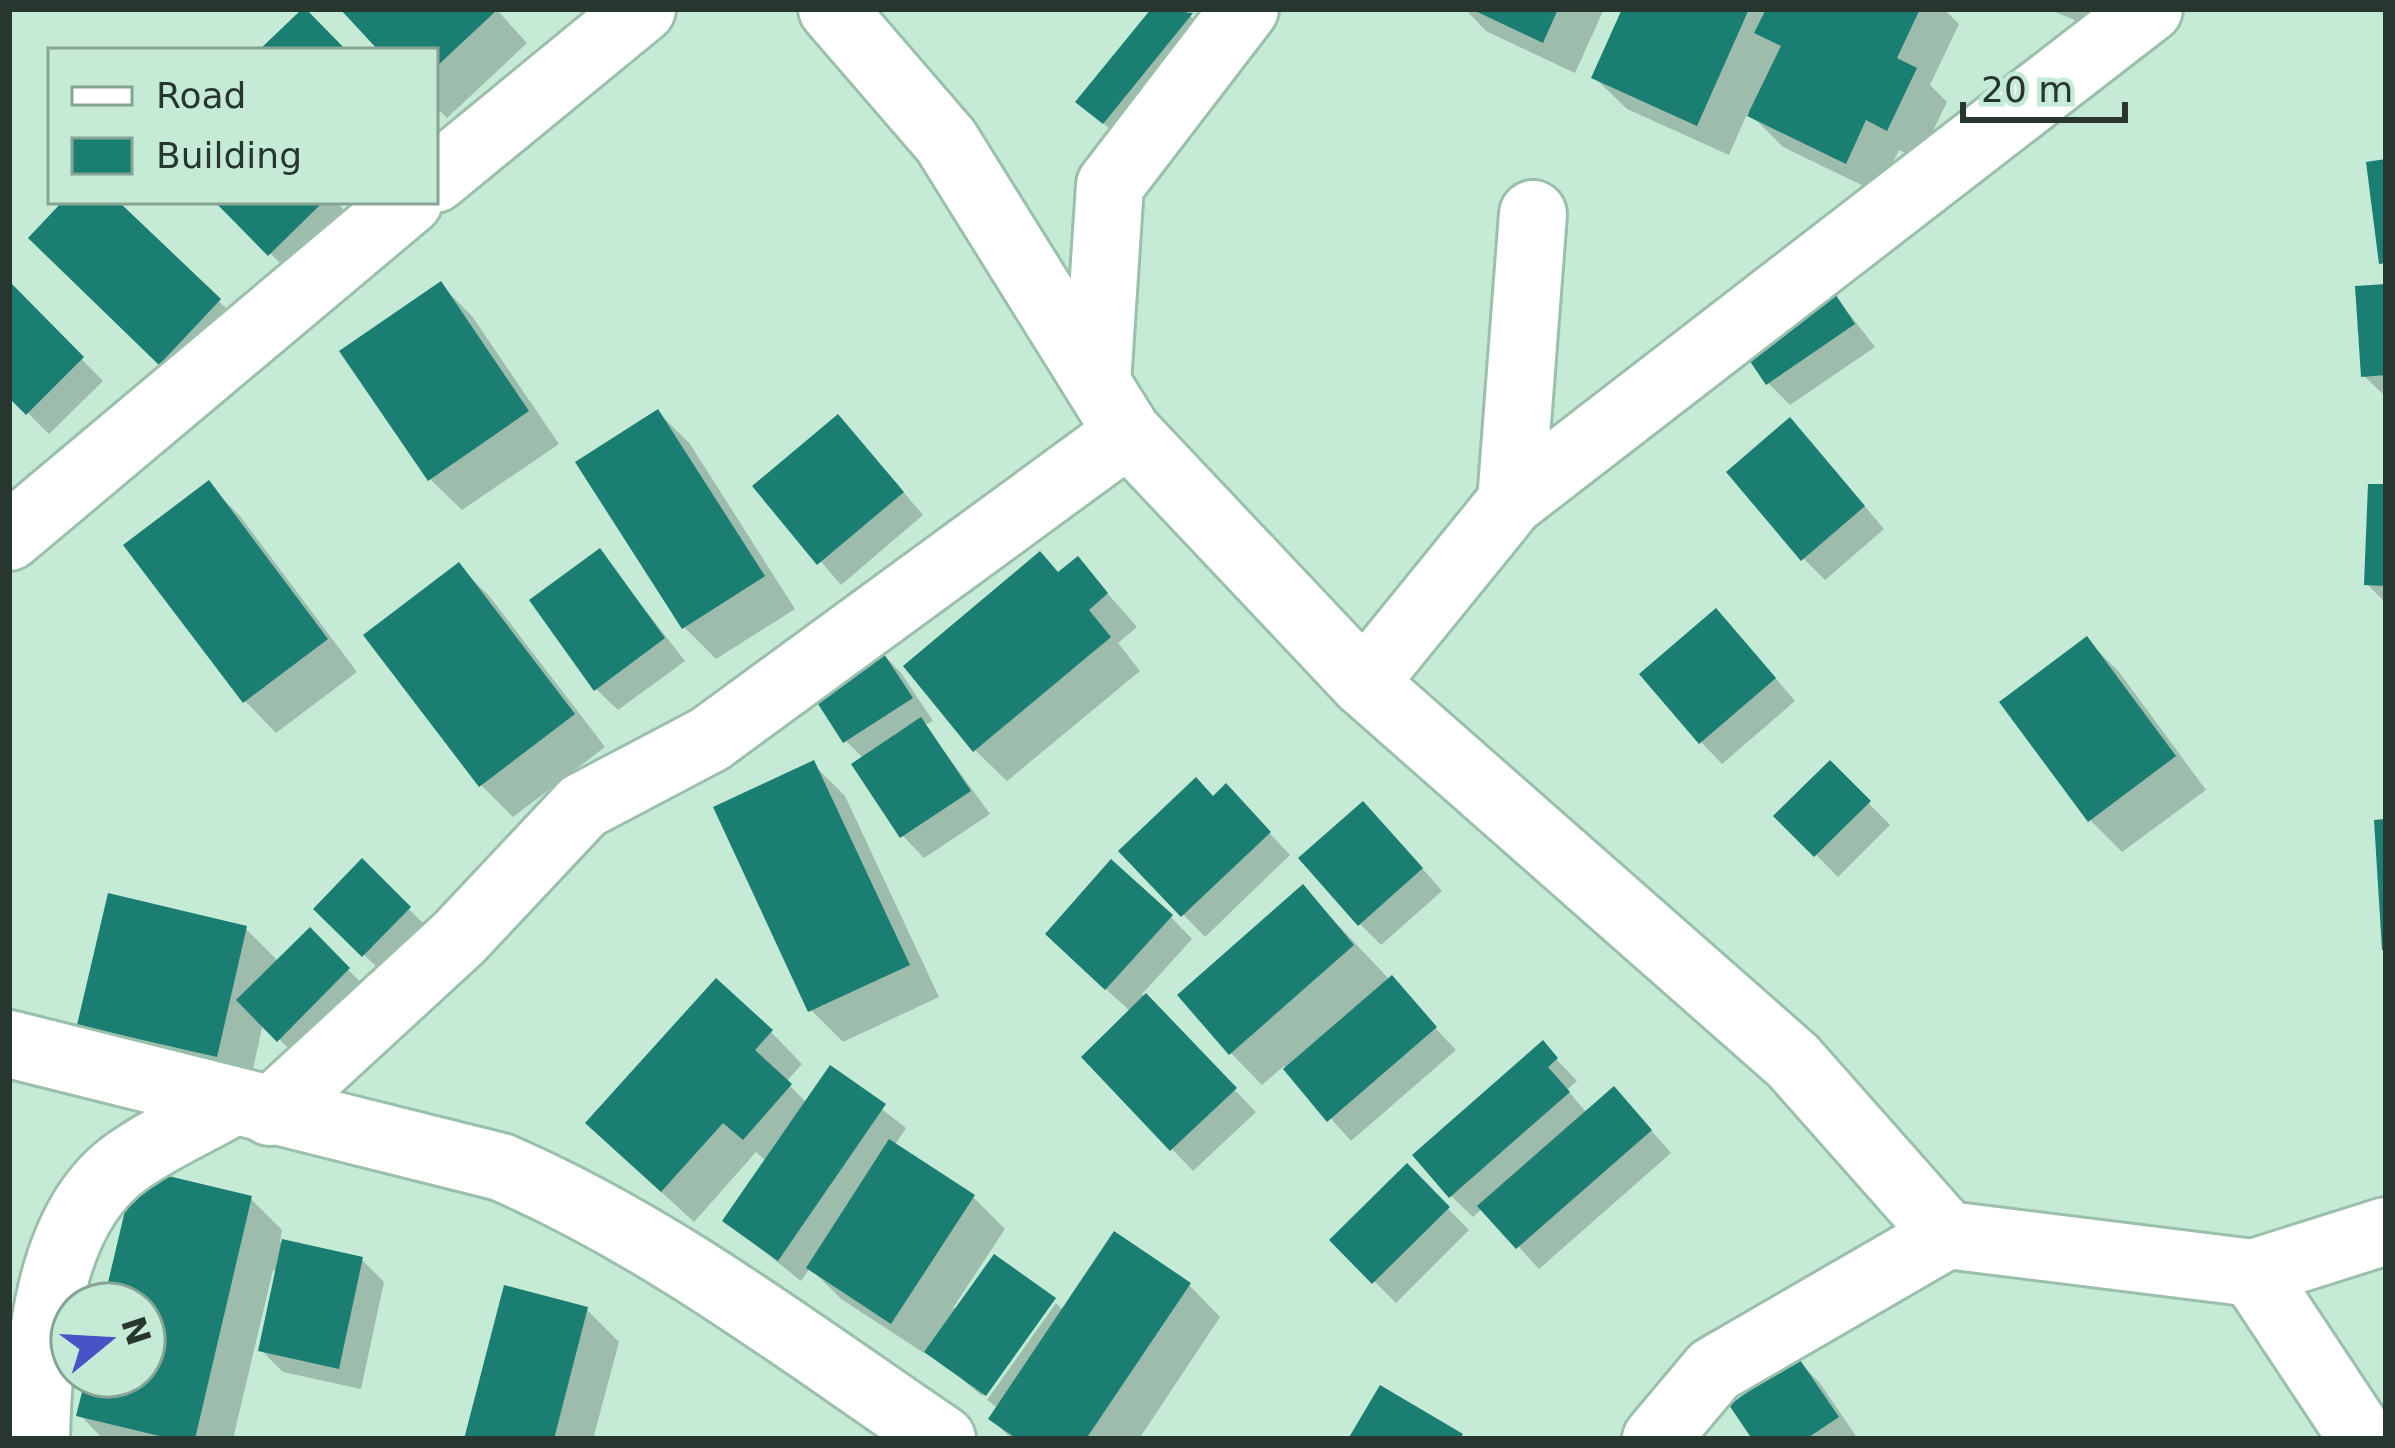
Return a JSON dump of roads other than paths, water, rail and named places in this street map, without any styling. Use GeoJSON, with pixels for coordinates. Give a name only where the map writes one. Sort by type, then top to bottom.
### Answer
{"type":"FeatureCollection","features":[{"type":"Feature","properties":{"kind":"street"},"geometry":{"type":"LineString","coordinates":[[438,177],[642,9]]}},
{"type":"Feature","properties":{"kind":"street"},"geometry":{"type":"LineString","coordinates":[[832,9],[946,141],[1113,408],[1364,683],[1793,1060],[1947,1235]]}},
{"type":"Feature","properties":{"kind":"street"},"geometry":{"type":"LineString","coordinates":[[1113,408],[1110,184],[1245,9]]}},
{"type":"Feature","properties":{"kind":"street"},"geometry":{"type":"LineString","coordinates":[[1364,683],[1511,502],[2149,9]]}},
{"type":"Feature","properties":{"kind":"street"},"geometry":{"type":"LineString","coordinates":[[9,537],[405,204]]}},
{"type":"Feature","properties":{"kind":"street"},"geometry":{"type":"LineString","coordinates":[[1511,502],[1533,214]]}},
{"type":"Feature","properties":{"kind":"street"},"geometry":{"type":"LineString","coordinates":[[36,1439],[42,1315],[76,1223],[124,1163],[251,1107],[459,938],[584,806],[710,739],[1113,408]]}},
{"type":"Feature","properties":{"kind":"street"},"geometry":{"type":"LineString","coordinates":[[9,1045],[501,1167],[556,1191],[729,1294],[942,1439]]}},
{"type":"Feature","properties":{"kind":"street"},"geometry":{"type":"LineString","coordinates":[[1656,1439],[1714,1370],[1947,1235],[2253,1273],[2386,1231]]}},
{"type":"Feature","properties":{"kind":"street"},"geometry":{"type":"LineString","coordinates":[[2253,1273],[2362,1439]]}}]}
